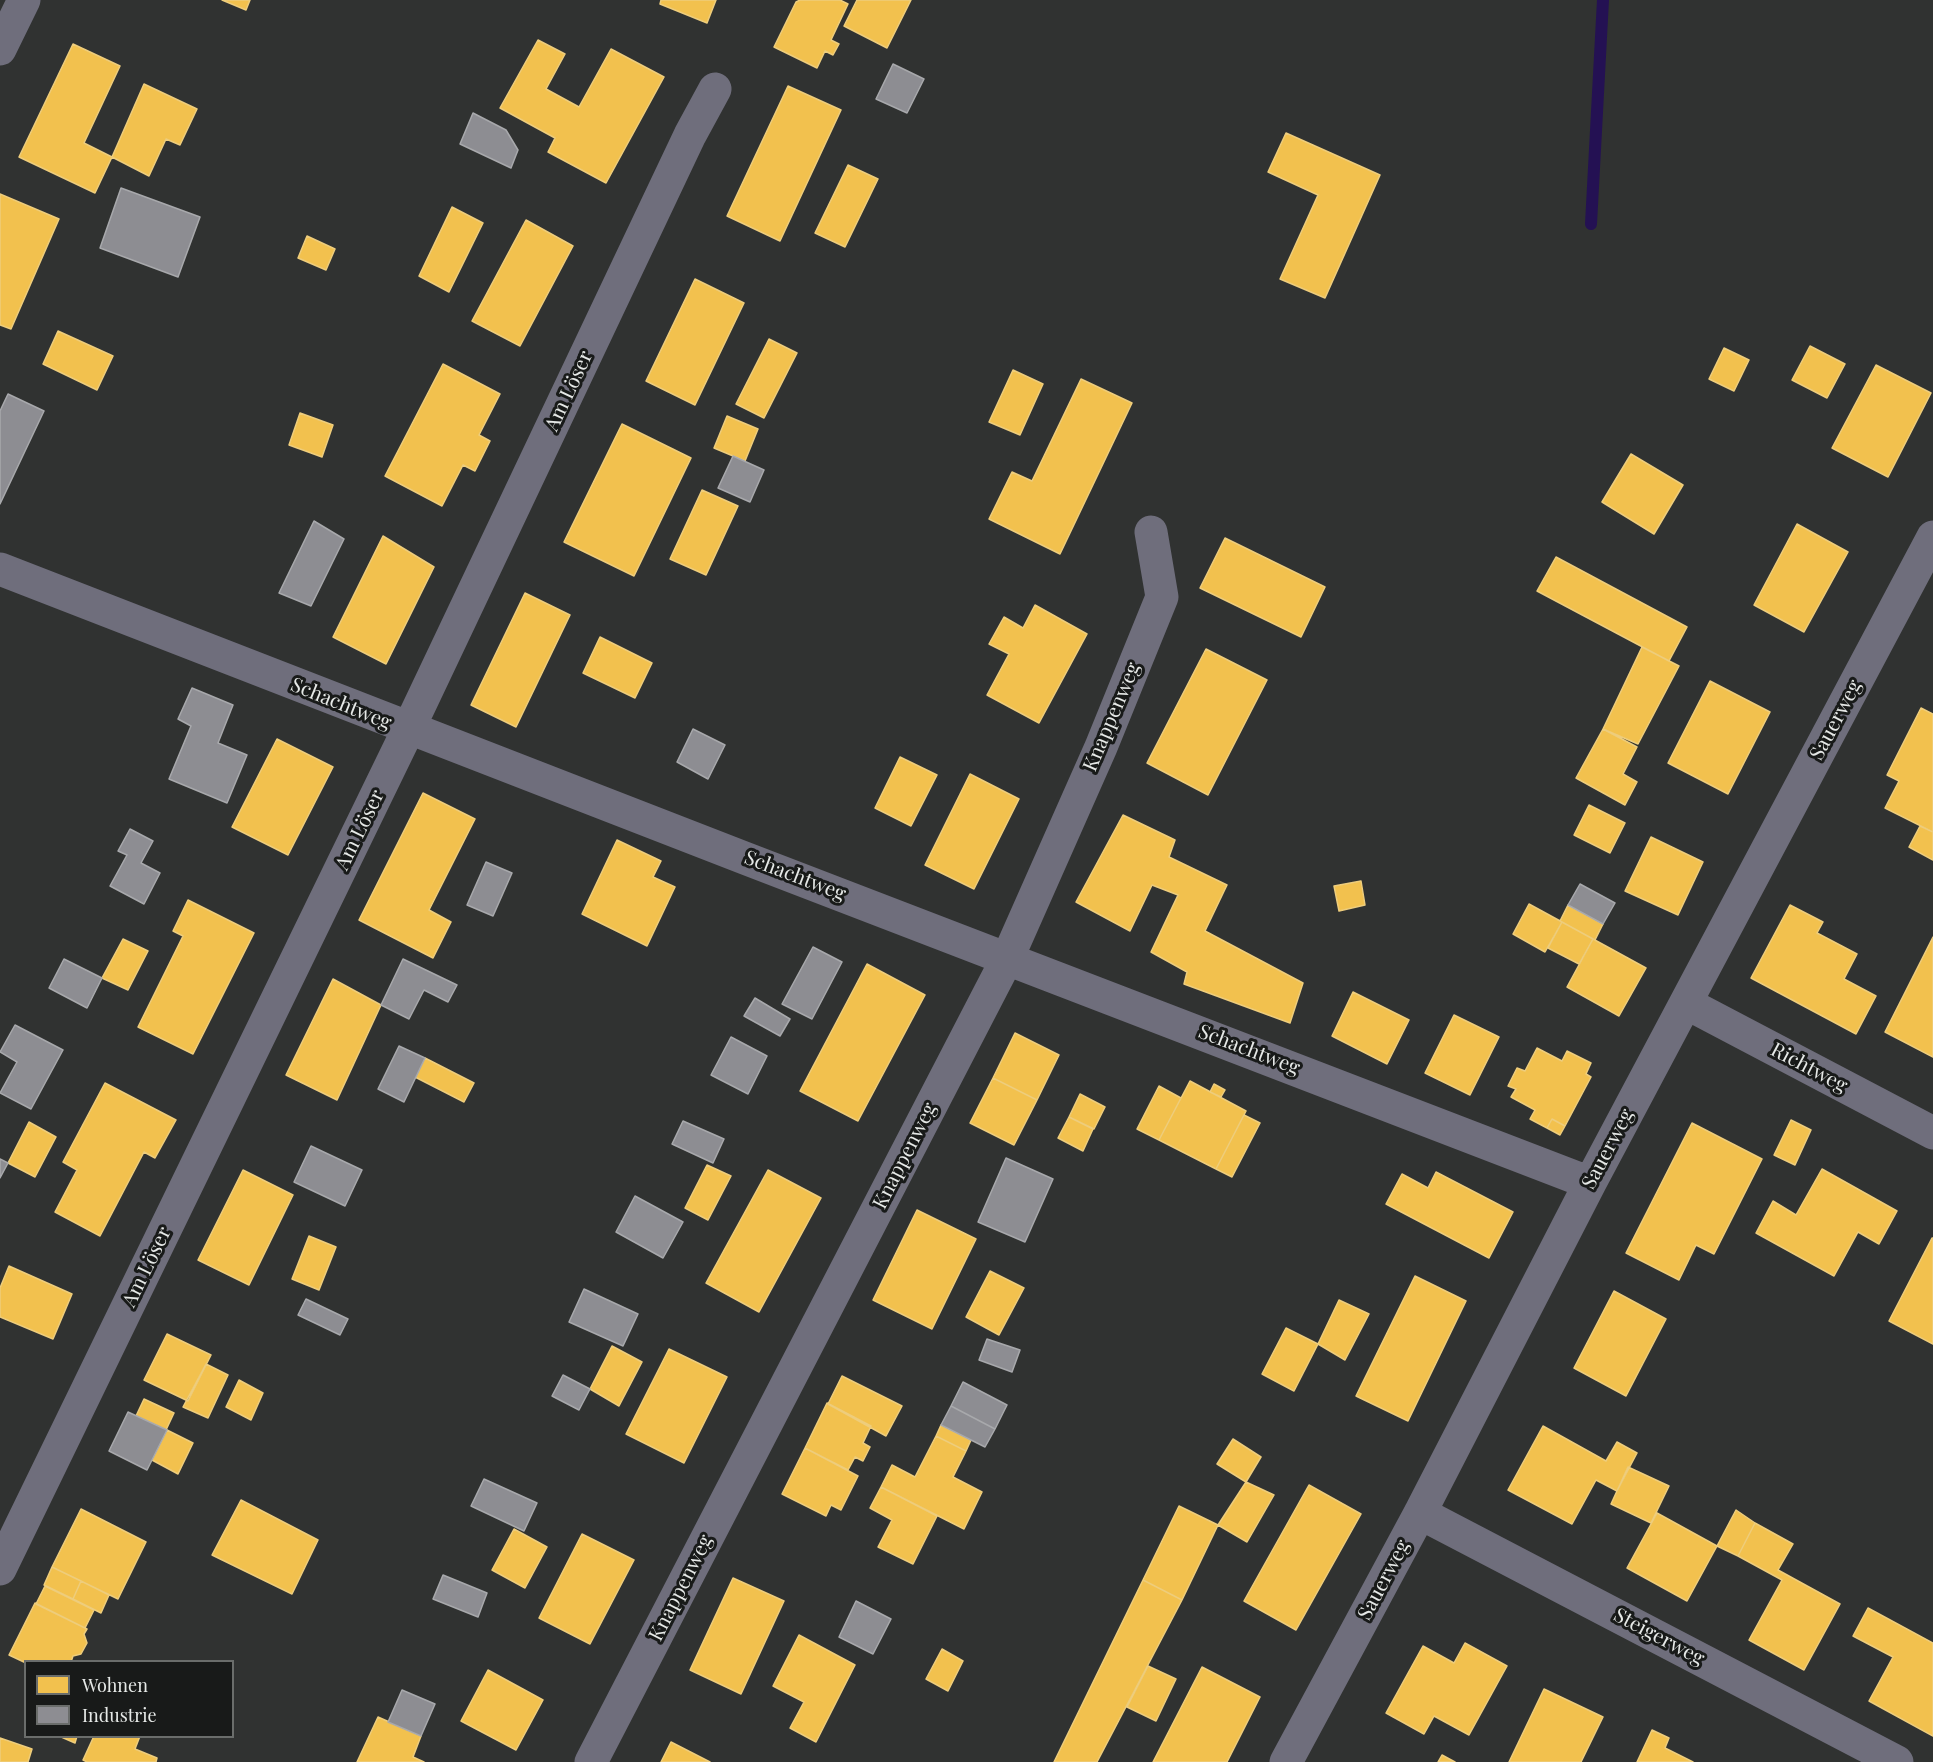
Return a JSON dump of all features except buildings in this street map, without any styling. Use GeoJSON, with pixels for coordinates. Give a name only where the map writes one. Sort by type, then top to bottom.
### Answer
{"type":"FeatureCollection","features":[{"type":"Feature","properties":{"kind":"street"},"geometry":{"type":"LineString","coordinates":[[0,49],[24,0]]}},
{"type":"Feature","properties":{"kind":"street","name":"Am Löser"},"geometry":{"type":"LineString","coordinates":[[0,1569],[408,730],[690,135],[715,89]]}},
{"type":"Feature","properties":{"kind":"street","name":"Knappenweg"},"geometry":{"type":"LineString","coordinates":[[591,1762],[1008,957],[1101,747],[1162,597],[1151,532]]}},
{"type":"Feature","properties":{"kind":"street","name":"Sauerweg"},"geometry":{"type":"LineString","coordinates":[[1286,1762],[1420,1513],[1590,1183],[1933,537]]}},
{"type":"Feature","properties":{"kind":"street","name":"Schachtweg"},"geometry":{"type":"LineString","coordinates":[[0,569],[408,730],[1008,957],[1590,1183]]}},
{"type":"Feature","properties":{"kind":"street","name":"Richtweg"},"geometry":{"type":"LineString","coordinates":[[1686,1003],[1933,1134]]}},
{"type":"Feature","properties":{"kind":"street","name":"Steigerweg"},"geometry":{"type":"LineString","coordinates":[[1420,1513],[1898,1762]]}},
{"type":"Feature","properties":{"kind":"waterway"},"geometry":{"type":"LineString","coordinates":[[1591,224],[1603,0]]}}]}
